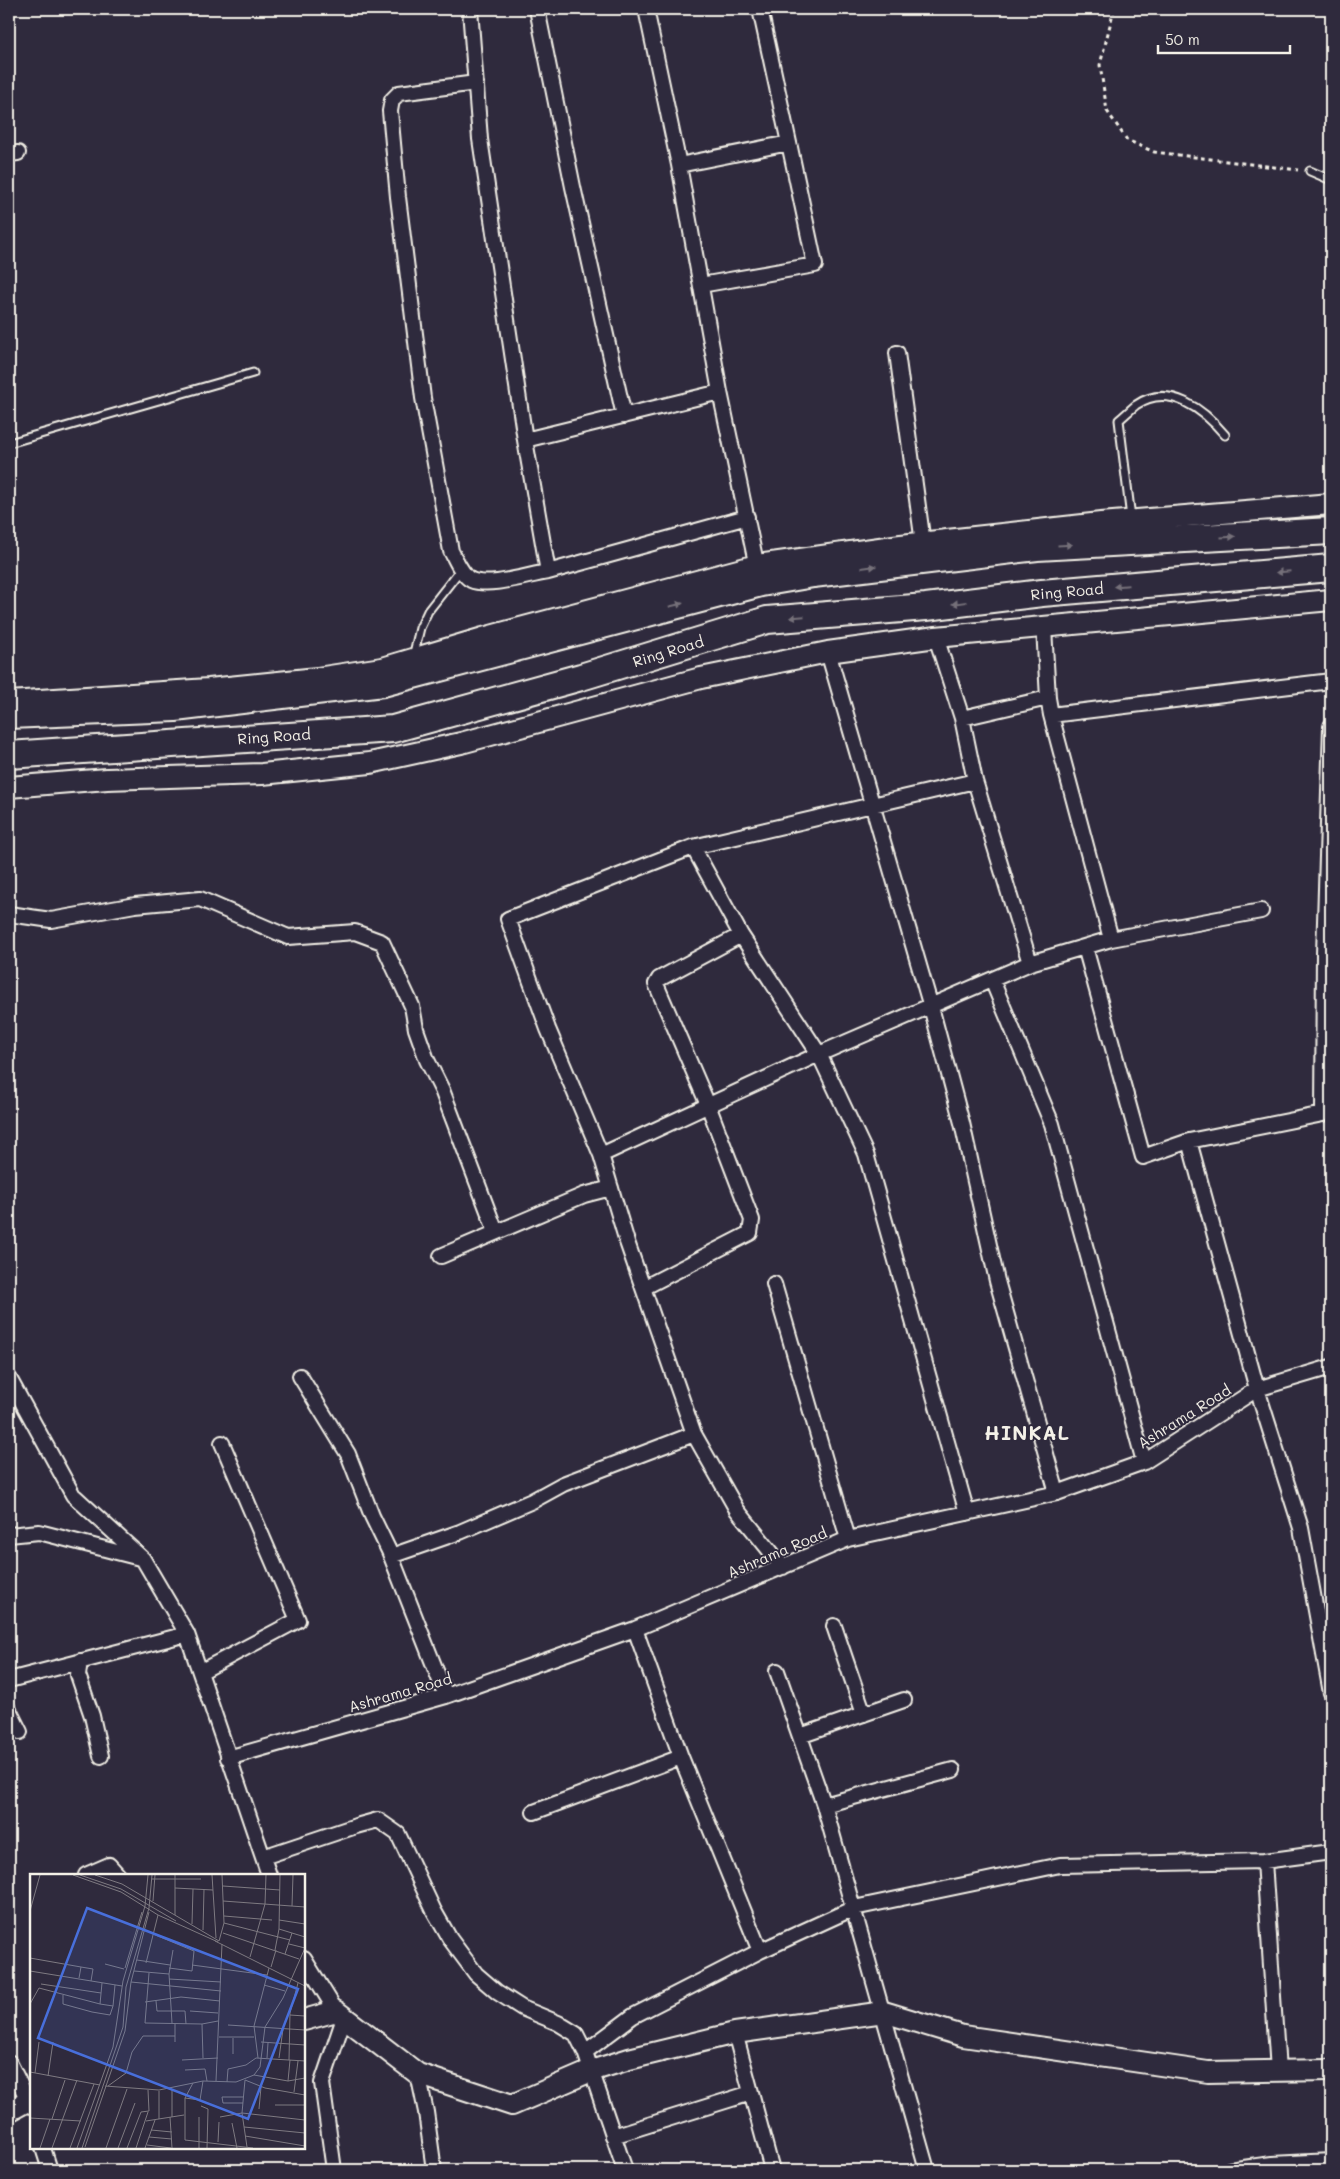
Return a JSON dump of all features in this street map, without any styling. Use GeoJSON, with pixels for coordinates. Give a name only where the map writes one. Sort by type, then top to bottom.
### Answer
{"type":"FeatureCollection","features":[{"type":"Feature","properties":{"kind":"highway"},"geometry":{"type":"LineString","coordinates":[[9,715],[175,708],[384,683],[759,574],[814,574],[1037,546],[1331,531]]}},
{"type":"Feature","properties":{"kind":"highway","name":"Ring Road"},"geometry":{"type":"LineString","coordinates":[[9,755],[393,729],[581,677],[767,620],[926,607],[1042,593],[1331,568]]}},
{"type":"Feature","properties":{"kind":"street"},"geometry":{"type":"LineString","coordinates":[[470,9],[480,139],[525,440],[548,572]]}},
{"type":"Feature","properties":{"kind":"street"},"geometry":{"type":"LineString","coordinates":[[537,9],[573,187],[624,416]]}},
{"type":"Feature","properties":{"kind":"street"},"geometry":{"type":"LineString","coordinates":[[646,9],[680,165],[720,392],[759,574]]}},
{"type":"Feature","properties":{"kind":"street"},"geometry":{"type":"LineString","coordinates":[[701,284],[814,265],[760,9]]}},
{"type":"Feature","properties":{"kind":"street"},"geometry":{"type":"LineString","coordinates":[[476,83],[399,93],[392,100],[390,111],[398,197],[423,398],[451,551],[461,569],[470,579],[486,583],[548,572],[747,517]]}},
{"type":"Feature","properties":{"kind":"street"},"geometry":{"type":"LineString","coordinates":[[680,165],[789,143]]}},
{"type":"Feature","properties":{"kind":"street"},"geometry":{"type":"LineString","coordinates":[[897,353],[923,543]]}},
{"type":"Feature","properties":{"kind":"street"},"geometry":{"type":"LineString","coordinates":[[525,440],[720,392]]}},
{"type":"Feature","properties":{"kind":"street"},"geometry":{"type":"LineString","coordinates":[[9,702],[209,689],[318,678],[382,668],[483,638],[759,574],[923,543],[1132,521],[1331,504]]}},
{"type":"Feature","properties":{"kind":"street"},"geometry":{"type":"LineString","coordinates":[[1288,534],[1331,512]]}},
{"type":"Feature","properties":{"kind":"street"},"geometry":{"type":"LineString","coordinates":[[9,787],[106,779],[262,774],[370,764],[461,743],[701,678],[828,652],[936,637],[1331,600]]}},
{"type":"Feature","properties":{"kind":"street"},"geometry":{"type":"LineString","coordinates":[[1044,628],[1050,715],[1111,939]]}},
{"type":"Feature","properties":{"kind":"street"},"geometry":{"type":"LineString","coordinates":[[936,637],[962,718],[974,781],[1030,963]]}},
{"type":"Feature","properties":{"kind":"street"},"geometry":{"type":"LineString","coordinates":[[828,652],[931,1007],[962,1123],[998,1281],[1057,1493]]}},
{"type":"Feature","properties":{"kind":"street"},"geometry":{"type":"LineString","coordinates":[[1050,715],[1331,681]]}},
{"type":"Feature","properties":{"kind":"street"},"geometry":{"type":"LineString","coordinates":[[962,718],[1048,698]]}},
{"type":"Feature","properties":{"kind":"street"},"geometry":{"type":"LineString","coordinates":[[1084,947],[1143,1157],[1189,1141],[1323,1114],[1324,954],[1331,726]]}},
{"type":"Feature","properties":{"kind":"street"},"geometry":{"type":"LineString","coordinates":[[783,1567],[737,1510],[694,1434],[643,1288],[601,1155],[548,1029],[508,919],[693,847],[974,781]]}},
{"type":"Feature","properties":{"kind":"street"},"geometry":{"type":"LineString","coordinates":[[693,847],[741,936],[819,1054],[866,1154],[967,1513]]}},
{"type":"Feature","properties":{"kind":"street"},"geometry":{"type":"LineString","coordinates":[[9,914],[51,920],[136,905],[200,900],[288,937],[355,932],[382,942],[412,1006],[416,1029],[427,1060],[442,1090],[496,1232]]}},
{"type":"Feature","properties":{"kind":"street"},"geometry":{"type":"LineString","coordinates":[[601,1155],[819,1054],[1030,963],[1111,939],[1261,911]]}},
{"type":"Feature","properties":{"kind":"street"},"geometry":{"type":"LineString","coordinates":[[643,1288],[750,1233],[752,1220],[708,1105],[656,984],[659,979],[741,936]]}},
{"type":"Feature","properties":{"kind":"street"},"geometry":{"type":"LineString","coordinates":[[992,980],[1052,1124],[1144,1462]]}},
{"type":"Feature","properties":{"kind":"street"},"geometry":{"type":"LineString","coordinates":[[1189,1141],[1257,1389],[1300,1528],[1331,1693]]}},
{"type":"Feature","properties":{"kind":"street"},"geometry":{"type":"LineString","coordinates":[[441,1256],[584,1195],[611,1188]]}},
{"type":"Feature","properties":{"kind":"street"},"geometry":{"type":"LineString","coordinates":[[774,1284],[848,1539]]}},
{"type":"Feature","properties":{"kind":"street","name":"Ashrama Road"},"geometry":{"type":"LineString","coordinates":[[228,1758],[446,1696],[635,1629],[848,1539],[1057,1493],[1144,1462],[1257,1389],[1331,1367]]}},
{"type":"Feature","properties":{"kind":"street"},"geometry":{"type":"LineString","coordinates":[[300,1376],[348,1454],[391,1556],[446,1696]]}},
{"type":"Feature","properties":{"kind":"street"},"geometry":{"type":"LineString","coordinates":[[11,1386],[73,1495],[143,1559],[187,1634],[269,1874]]}},
{"type":"Feature","properties":{"kind":"street"},"geometry":{"type":"LineString","coordinates":[[391,1556],[460,1532],[532,1501],[563,1484],[694,1434]]}},
{"type":"Feature","properties":{"kind":"street"},"geometry":{"type":"LineString","coordinates":[[200,1672],[298,1620],[222,1444]]}},
{"type":"Feature","properties":{"kind":"street"},"geometry":{"type":"LineString","coordinates":[[9,1535],[39,1532],[143,1559]]}},
{"type":"Feature","properties":{"kind":"street"},"geometry":{"type":"LineString","coordinates":[[834,1626],[864,1714]]}},
{"type":"Feature","properties":{"kind":"street"},"geometry":{"type":"LineString","coordinates":[[635,1629],[680,1757],[760,1951]]}},
{"type":"Feature","properties":{"kind":"street"},"geometry":{"type":"LineString","coordinates":[[9,1680],[187,1634]]}},
{"type":"Feature","properties":{"kind":"street"},"geometry":{"type":"LineString","coordinates":[[80,1661],[78,1675],[92,1716],[101,1756]]}},
{"type":"Feature","properties":{"kind":"street"},"geometry":{"type":"LineString","coordinates":[[777,1671],[824,1805],[884,2012],[927,2170]]}},
{"type":"Feature","properties":{"kind":"street"},"geometry":{"type":"LineString","coordinates":[[800,1736],[904,1700]]}},
{"type":"Feature","properties":{"kind":"street"},"geometry":{"type":"LineString","coordinates":[[9,1710],[20,1732]]}},
{"type":"Feature","properties":{"kind":"street"},"geometry":{"type":"LineString","coordinates":[[534,1812],[680,1757]]}},
{"type":"Feature","properties":{"kind":"street"},"geometry":{"type":"LineString","coordinates":[[824,1805],[953,1770]]}},
{"type":"Feature","properties":{"kind":"street"},"geometry":{"type":"LineString","coordinates":[[262,1857],[378,1820],[398,1834],[438,1918],[450,1939],[476,1974],[522,2008],[558,2023],[576,2034],[585,2052],[625,2170]]}},
{"type":"Feature","properties":{"kind":"street"},"geometry":{"type":"LineString","coordinates":[[585,2052],[633,2016],[760,1951],[854,1908],[1060,1865],[1264,1861],[1331,1852]]}},
{"type":"Feature","properties":{"kind":"street"},"geometry":{"type":"LineString","coordinates":[[1264,1861],[1278,2071]]}},
{"type":"Feature","properties":{"kind":"street"},"geometry":{"type":"LineString","coordinates":[[88,1874],[109,1865],[117,1874]]}},
{"type":"Feature","properties":{"kind":"street"},"geometry":{"type":"LineString","coordinates":[[305,1961],[340,2014],[418,2074],[512,2105],[591,2071],[629,2059],[735,2033],[884,2012],[963,2036],[1208,2072],[1331,2070]]}},
{"type":"Feature","properties":{"kind":"street"},"geometry":{"type":"LineString","coordinates":[[305,2020],[340,2014]]}},
{"type":"Feature","properties":{"kind":"street"},"geometry":{"type":"LineString","coordinates":[[334,2170],[322,2083],[340,2014]]}},
{"type":"Feature","properties":{"kind":"street"},"geometry":{"type":"LineString","coordinates":[[735,2033],[772,2170]]}},
{"type":"Feature","properties":{"kind":"street"},"geometry":{"type":"LineString","coordinates":[[9,2062],[30,2100]]}},
{"type":"Feature","properties":{"kind":"street"},"geometry":{"type":"LineString","coordinates":[[418,2074],[426,2112],[434,2170]]}},
{"type":"Feature","properties":{"kind":"street"},"geometry":{"type":"LineString","coordinates":[[613,2136],[751,2092]]}},
{"type":"Feature","properties":{"kind":"street"},"geometry":{"type":"LineString","coordinates":[[9,2111],[30,2102]]}},
{"type":"Feature","properties":{"kind":"street"},"geometry":{"type":"LineString","coordinates":[[44,2149],[50,2170]]}},
{"type":"Feature","properties":{"kind":"street"},"geometry":{"type":"LineString","coordinates":[[1229,2170],[1256,2168],[1272,2164],[1331,2161]]}},
{"type":"Feature","properties":{"kind":"lane"},"geometry":{"type":"LineString","coordinates":[[1310,171],[1331,180]]}},
{"type":"Feature","properties":{"kind":"lane"},"geometry":{"type":"LineString","coordinates":[[9,443],[253,373]]}},
{"type":"Feature","properties":{"kind":"lane"},"geometry":{"type":"LineString","coordinates":[[1132,521],[1119,420],[1137,404],[1152,398],[1175,398],[1190,402],[1216,424],[1225,435]]}},
{"type":"Feature","properties":{"kind":"lane"},"geometry":{"type":"LineString","coordinates":[[412,660],[420,628],[428,611],[461,569]]}},
{"type":"Feature","properties":{"kind":"path"},"geometry":{"type":"LineString","coordinates":[[1114,9],[1100,65],[1107,111],[1127,140],[1154,152],[1310,171]]}},
{"type":"Feature","properties":{"kind":"district","name":"HINKAL"},"geometry":{"type":"Point","coordinates":[1027,1432]}}]}
